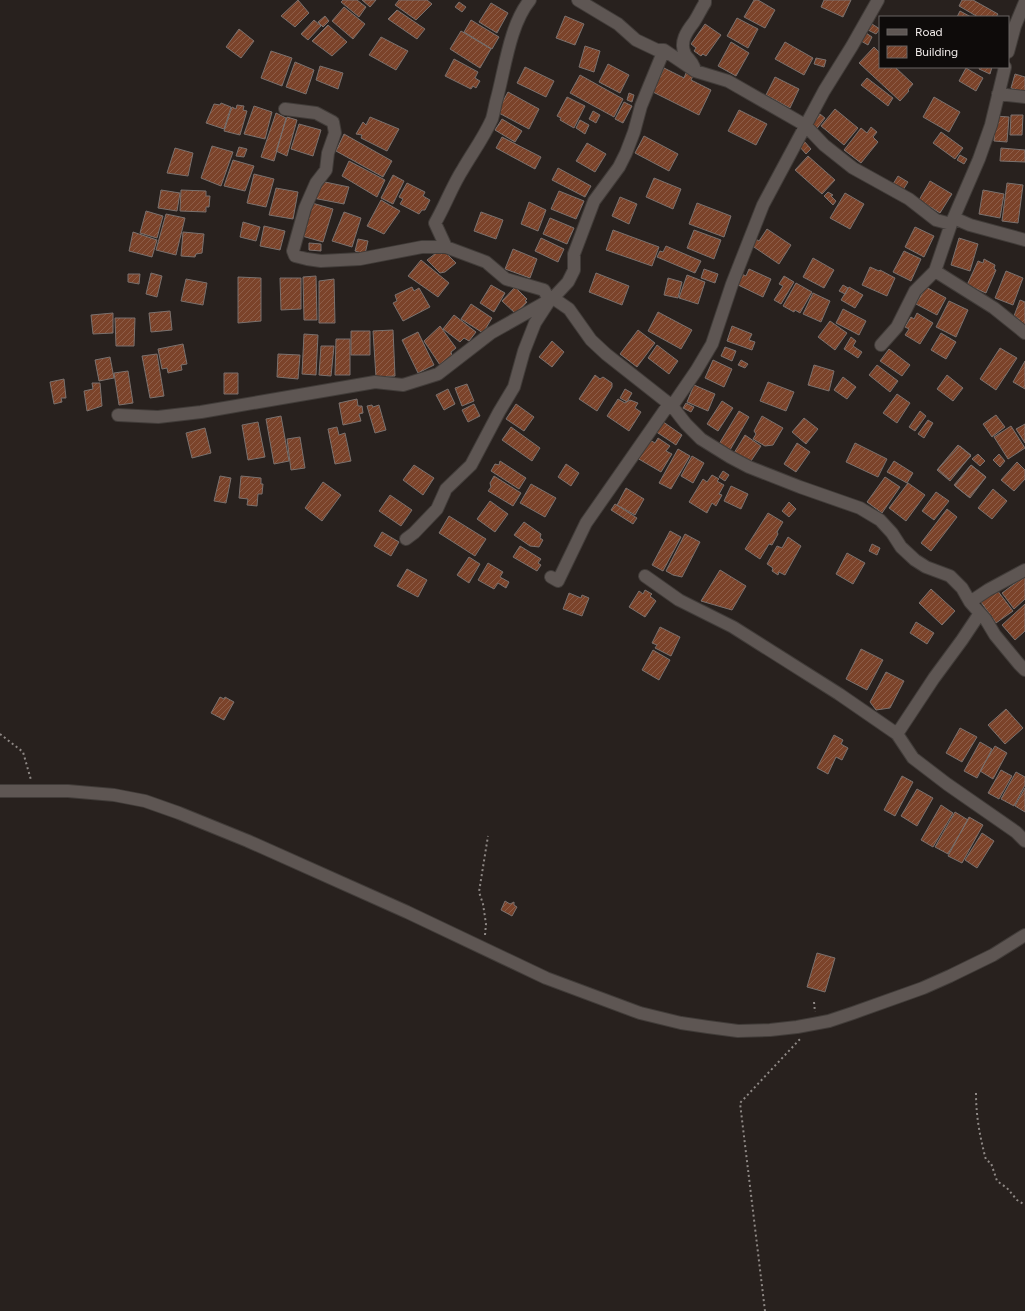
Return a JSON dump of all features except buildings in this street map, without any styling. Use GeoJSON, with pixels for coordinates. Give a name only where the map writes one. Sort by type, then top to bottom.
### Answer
{"type":"FeatureCollection","features":[{"type":"Feature","properties":{"kind":"street"},"geometry":{"type":"LineString","coordinates":[[446,247],[435,223],[462,170],[481,141],[492,118],[505,63],[518,19],[524,7],[530,0]]}},
{"type":"Feature","properties":{"kind":"street"},"geometry":{"type":"LineString","coordinates":[[578,0],[618,24],[636,40],[657,50],[664,50],[696,71],[728,82],[805,125],[824,145],[853,168],[902,195],[936,220],[970,224],[1025,240]]}},
{"type":"Feature","properties":{"kind":"street"},"geometry":{"type":"LineString","coordinates":[[696,71],[692,61],[686,56],[683,48],[684,37],[705,3],[705,0]]}},
{"type":"Feature","properties":{"kind":"street"},"geometry":{"type":"LineString","coordinates":[[551,577],[558,581],[586,522],[696,371],[712,344],[732,284],[763,205],[824,91],[878,0]]}},
{"type":"Feature","properties":{"kind":"street"},"geometry":{"type":"LineString","coordinates":[[1009,48],[1015,26],[1025,2]]}},
{"type":"Feature","properties":{"kind":"street"},"geometry":{"type":"LineString","coordinates":[[406,539],[414,534],[437,509],[446,489],[471,465],[498,412],[514,387],[526,344],[535,323],[551,300],[568,282],[572,275],[574,270],[574,254],[594,201],[619,167],[626,153],[634,132],[641,106],[664,50]]}},
{"type":"Feature","properties":{"kind":"street"},"geometry":{"type":"LineString","coordinates":[[881,345],[897,327],[915,290],[936,271],[953,221],[979,159],[991,125],[1005,68]]}},
{"type":"Feature","properties":{"kind":"street"},"geometry":{"type":"LineString","coordinates":[[998,94],[1025,97]]}},
{"type":"Feature","properties":{"kind":"street"},"geometry":{"type":"LineString","coordinates":[[285,109],[316,112],[333,122],[335,128],[328,153],[326,170],[316,183],[305,208],[293,251],[295,256],[321,261],[385,255],[422,248],[446,247],[486,262],[506,279],[544,290],[551,300],[569,309],[591,340],[606,354],[670,405],[701,439],[730,457],[773,477],[860,508],[880,520],[892,533],[901,547],[915,560],[926,567],[950,576],[962,588],[970,602],[1025,670]]}},
{"type":"Feature","properties":{"kind":"street"},"geometry":{"type":"LineString","coordinates":[[936,271],[994,308],[1025,333]]}},
{"type":"Feature","properties":{"kind":"street"},"geometry":{"type":"LineString","coordinates":[[118,415],[158,417],[201,412],[375,382],[403,385],[438,374],[491,333],[551,300]]}},
{"type":"Feature","properties":{"kind":"street"},"geometry":{"type":"LineString","coordinates":[[970,602],[988,590],[1025,570]]}},
{"type":"Feature","properties":{"kind":"street"},"geometry":{"type":"LineString","coordinates":[[645,576],[679,600],[733,627],[839,694],[896,734],[913,758],[947,784],[1016,832],[1025,841]]}},
{"type":"Feature","properties":{"kind":"street"},"geometry":{"type":"LineString","coordinates":[[896,734],[980,613]]}},
{"type":"Feature","properties":{"kind":"street"},"geometry":{"type":"LineString","coordinates":[[0,790],[68,791],[114,795],[138,799],[157,805],[248,841],[408,912],[546,978],[640,1013],[681,1023],[738,1031],[770,1030],[829,1021],[923,988],[973,966],[1025,935]]}},
{"type":"Feature","properties":{"kind":"path"},"geometry":{"type":"LineString","coordinates":[[0,734],[23,752],[34,790]]}},
{"type":"Feature","properties":{"kind":"path"},"geometry":{"type":"LineString","coordinates":[[483,948],[486,924],[483,904],[479,892],[488,836]]}},
{"type":"Feature","properties":{"kind":"path"},"geometry":{"type":"LineString","coordinates":[[764,1311],[740,1103],[814,1024]]}},
{"type":"Feature","properties":{"kind":"path"},"geometry":{"type":"LineString","coordinates":[[976,1094],[976,1115],[986,1160],[991,1163],[997,1181],[1007,1188],[1017,1200],[1025,1205]]}}]}
